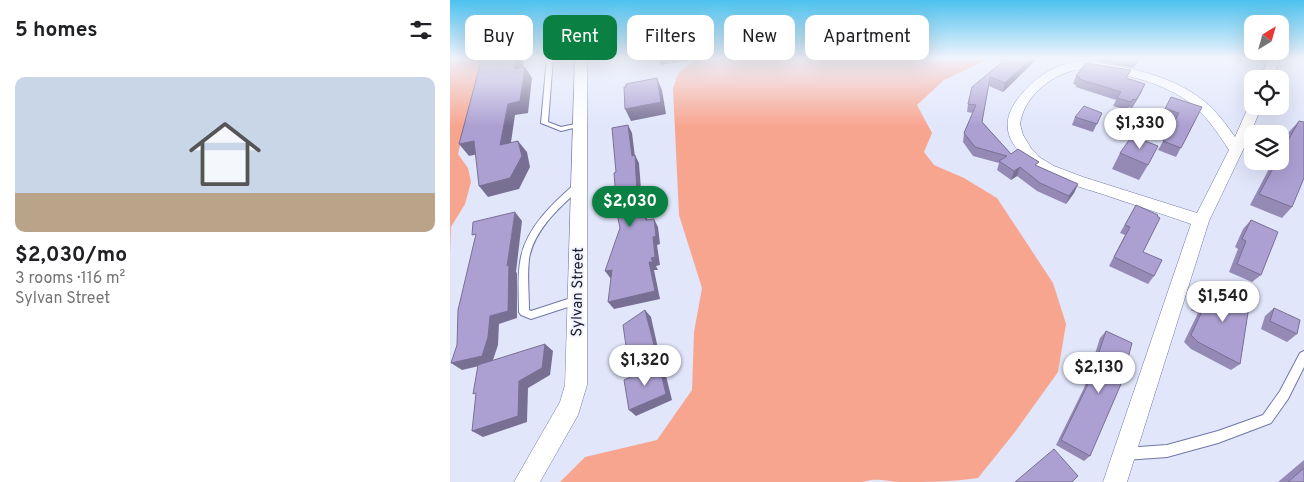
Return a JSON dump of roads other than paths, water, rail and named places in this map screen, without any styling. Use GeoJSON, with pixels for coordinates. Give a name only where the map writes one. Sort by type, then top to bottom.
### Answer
{"type":"FeatureCollection","features":[{"type":"Feature","properties":{"kind":"street","name":"Sylvan Street"},"geometry":{"type":"LineString","coordinates":[[526,482],[570,407],[576,385],[581,80]]}},
{"type":"Feature","properties":{"kind":"street"},"geometry":{"type":"LineString","coordinates":[[1042,80],[1028,96],[1014,119],[1016,138],[1035,160],[1070,178],[1201,221]]}},
{"type":"Feature","properties":{"kind":"street"},"geometry":{"type":"LineString","coordinates":[[1148,80],[1184,94],[1198,102],[1219,124],[1236,150]]}},
{"type":"Feature","properties":{"kind":"street"},"geometry":{"type":"LineString","coordinates":[[1115,482],[1201,221],[1251,115]]}},
{"type":"Feature","properties":{"kind":"lane"},"geometry":{"type":"LineString","coordinates":[[548,80],[544,123],[561,129],[580,125]]}},
{"type":"Feature","properties":{"kind":"lane"},"geometry":{"type":"LineString","coordinates":[[577,300],[531,315],[524,312],[525,256],[530,240],[559,202],[579,185]]}},
{"type":"Feature","properties":{"kind":"lane"},"geometry":{"type":"LineString","coordinates":[[1124,454],[1167,452],[1218,437],[1267,419],[1284,395],[1304,356]]}}]}
